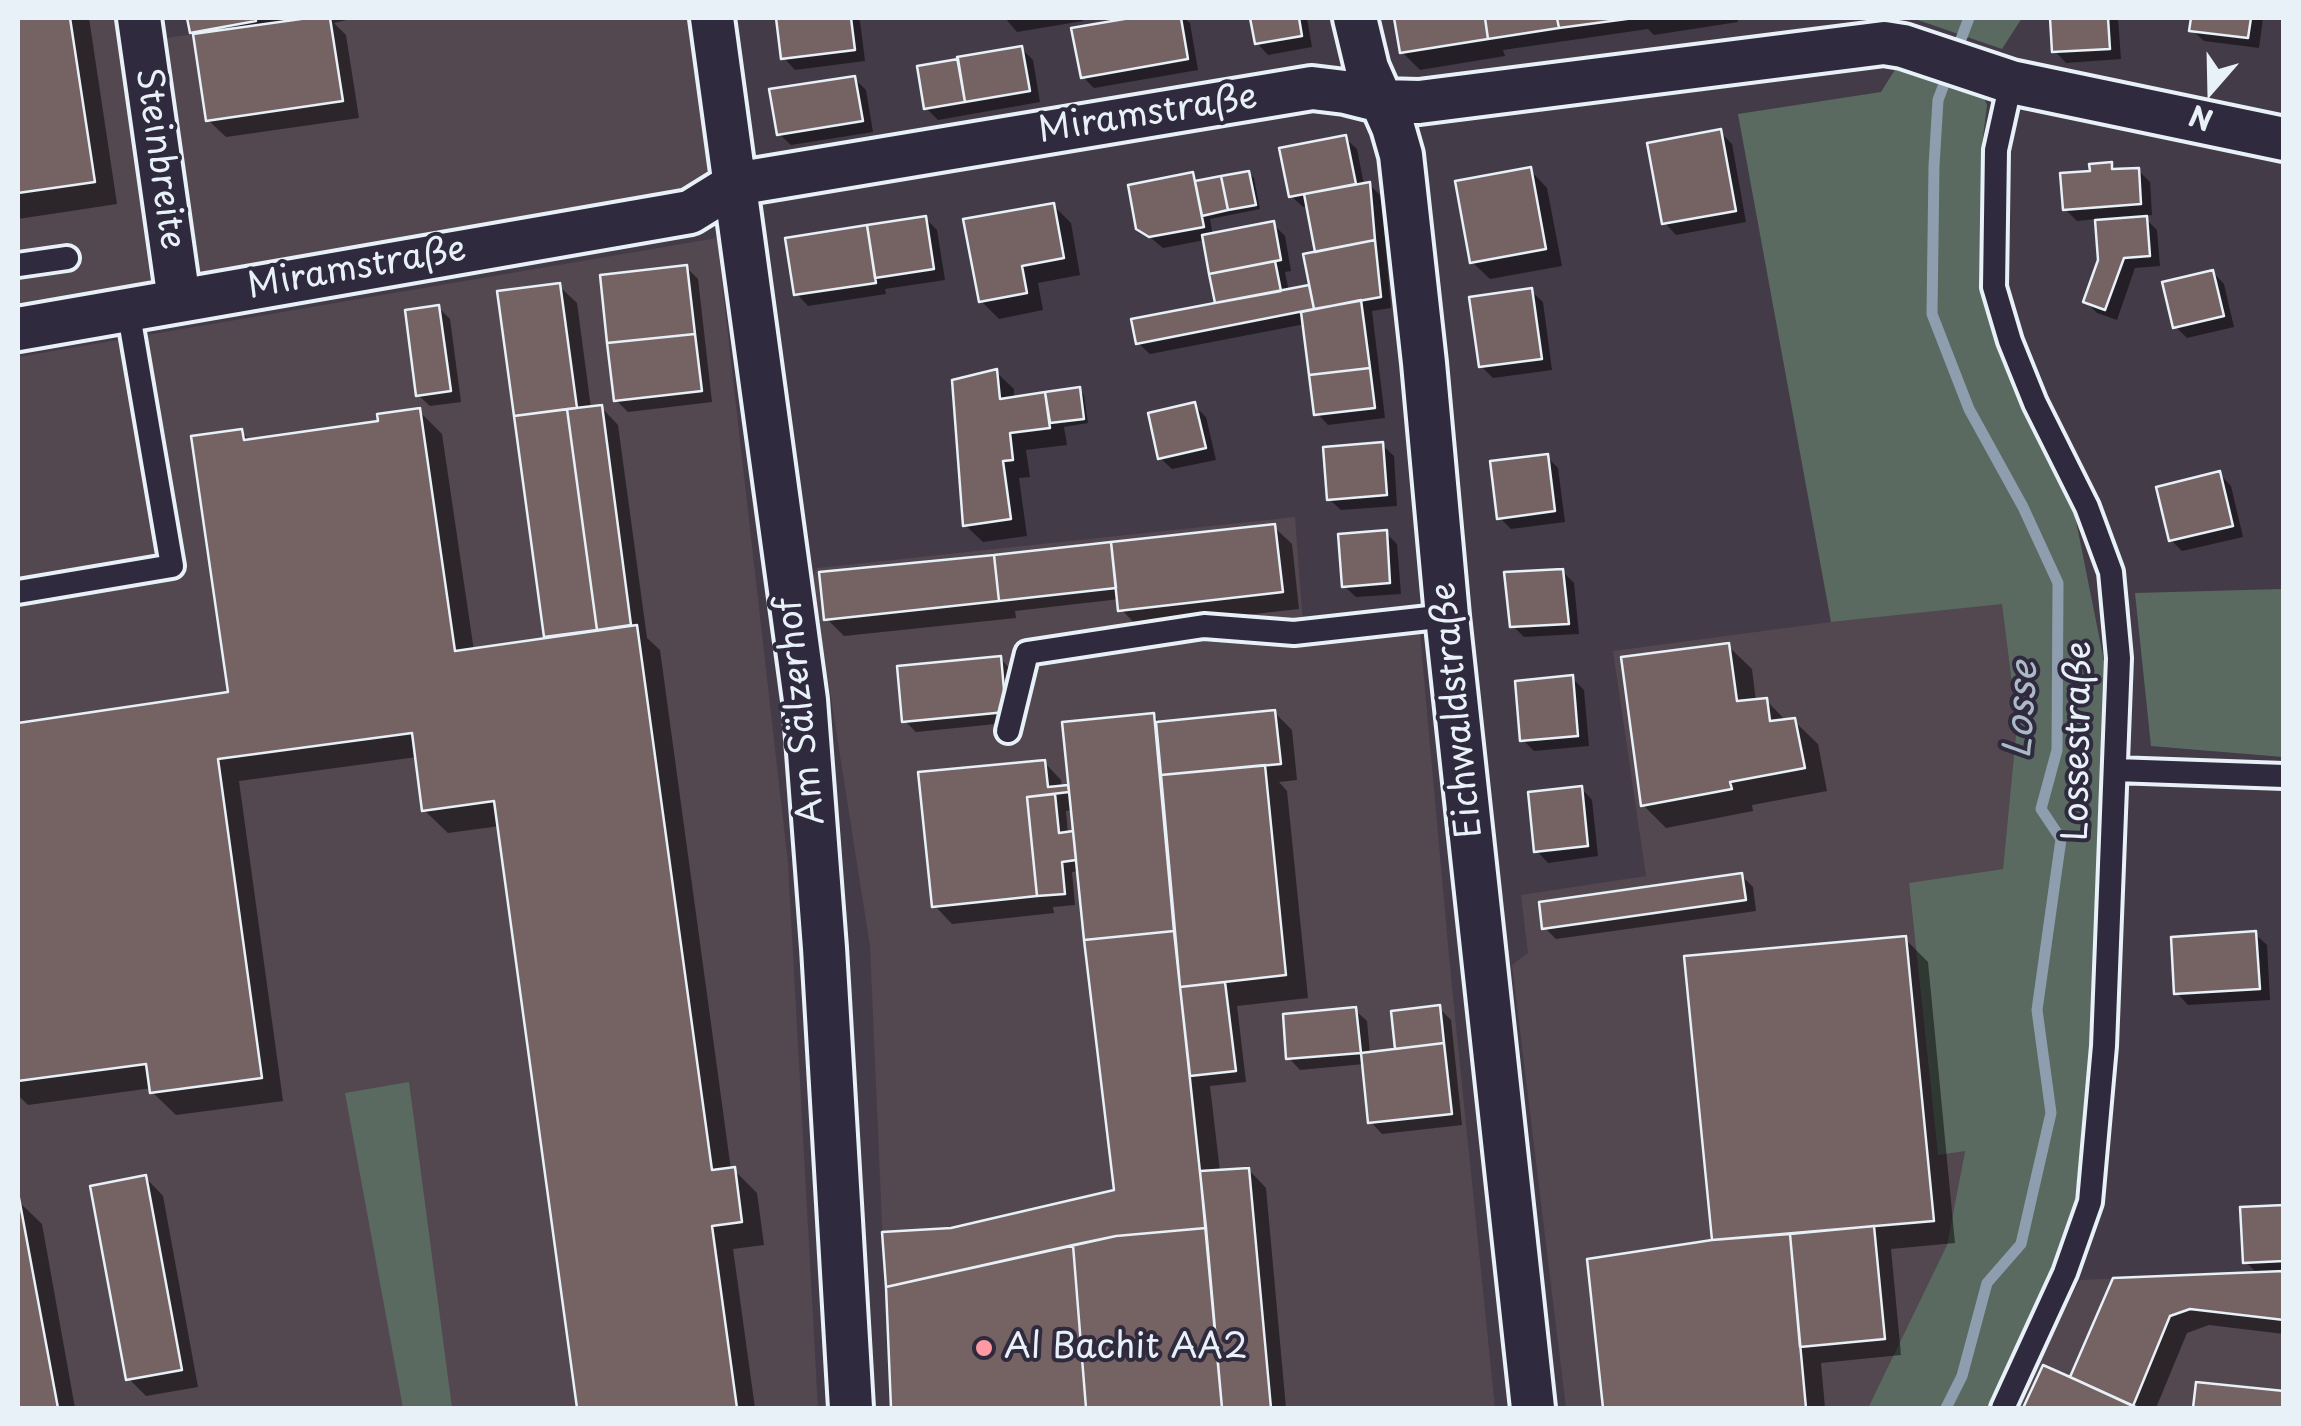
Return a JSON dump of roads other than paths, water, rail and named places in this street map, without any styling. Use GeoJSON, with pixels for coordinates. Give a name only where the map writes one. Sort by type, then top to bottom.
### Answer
{"type":"FeatureCollection","features":[{"type":"Feature","properties":{"kind":"street","name":"Steinbreite"},"geometry":{"type":"LineString","coordinates":[[139,18],[179,300]]}},
{"type":"Feature","properties":{"kind":"street","name":"Am Sälzerhof"},"geometry":{"type":"LineString","coordinates":[[712,18],[805,700],[817,949],[851,1408]]}},
{"type":"Feature","properties":{"kind":"street","name":"Eichwaldstraße"},"geometry":{"type":"LineString","coordinates":[[1354,18],[1367,68],[1401,155],[1534,1408]]}},
{"type":"Feature","properties":{"kind":"street","name":"Miramstraße"},"geometry":{"type":"LineString","coordinates":[[18,328],[690,212],[735,184],[1312,88],[1381,101],[1419,102],[1894,35],[2002,79],[2282,128]]}},
{"type":"Feature","properties":{"kind":"lane","name":"Lossestraße"},"geometry":{"type":"LineString","coordinates":[[2002,79],[1996,150],[1994,287],[2016,356],[2087,507],[2111,572],[2119,658],[2104,1046],[2090,1202],[2065,1273],[2003,1408]]}},
{"type":"Feature","properties":{"kind":"lane"},"geometry":{"type":"LineString","coordinates":[[18,264],[67,258]]}},
{"type":"Feature","properties":{"kind":"lane"},"geometry":{"type":"LineString","coordinates":[[18,592],[172,566],[128,309]]}},
{"type":"Feature","properties":{"kind":"lane"},"geometry":{"type":"LineString","coordinates":[[1008,731],[1027,653],[1204,626],[1294,633],[1447,616]]}},
{"type":"Feature","properties":{"kind":"lane"},"geometry":{"type":"LineString","coordinates":[[2115,770],[2284,776]]}},
{"type":"Feature","properties":{"kind":"waterway","name":"Losse"},"geometry":{"type":"LineString","coordinates":[[1946,1408],[1962,1376],[1987,1283],[2021,1244],[2051,1113],[2037,1010],[2061,839],[2041,809],[2057,750],[2058,583],[2023,507],[1969,409],[1932,314],[1938,100],[1969,18]]}},
{"type":"Feature","properties":{"kind":"place","name":"Al Bachit AA2"},"geometry":{"type":"Point","coordinates":[984,1348]}}]}
